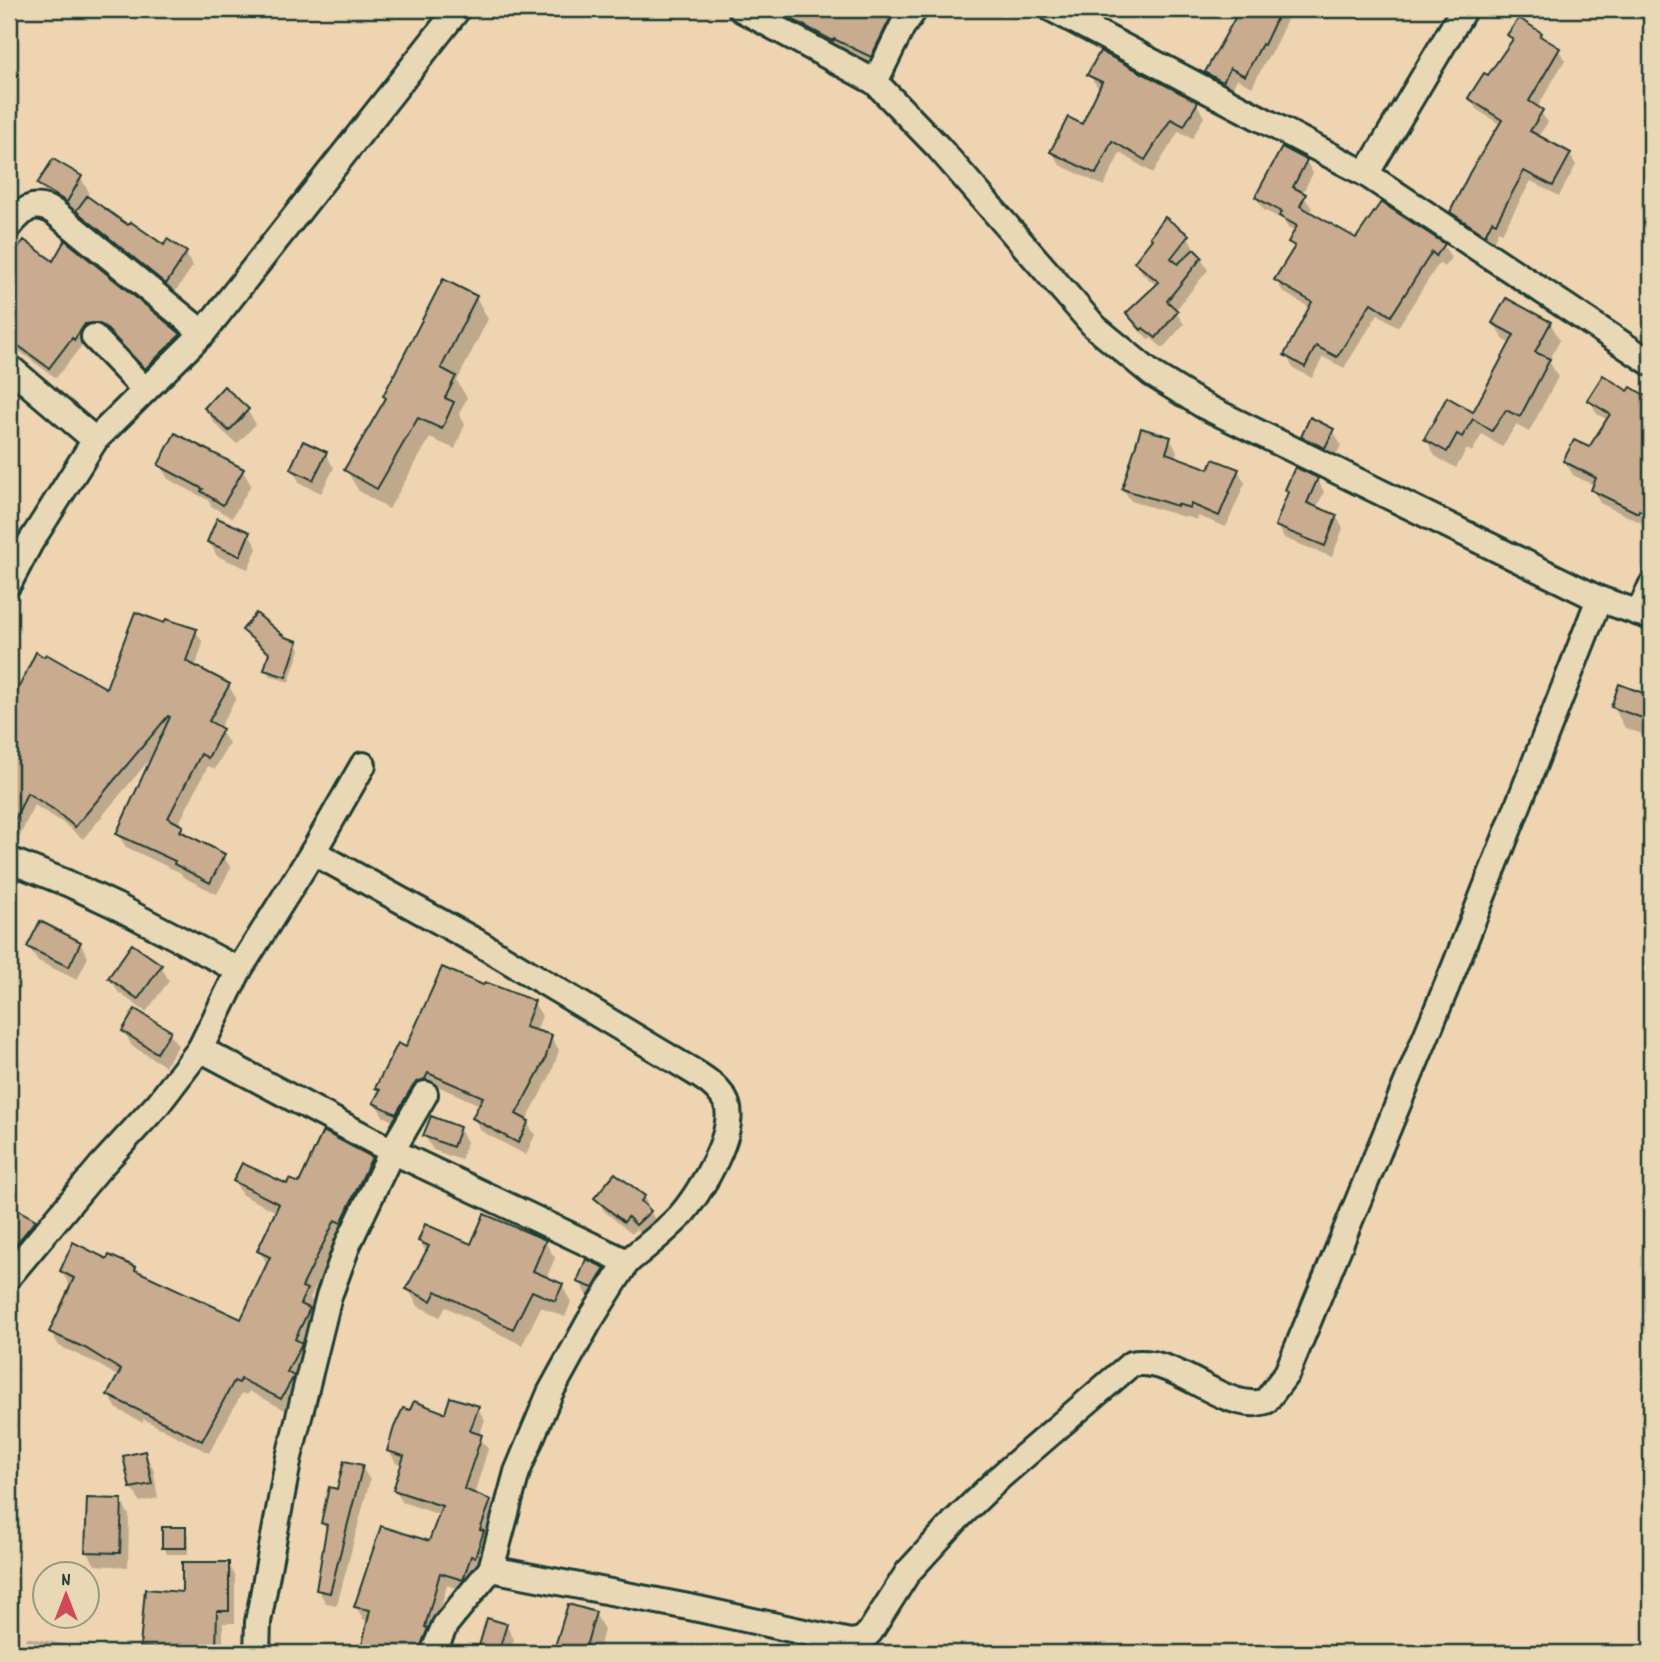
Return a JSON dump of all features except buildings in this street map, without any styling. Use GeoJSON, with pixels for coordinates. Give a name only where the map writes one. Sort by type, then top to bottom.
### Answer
{"type":"FeatureCollection","features":[{"type":"Feature","properties":{"kind":"street"},"geometry":{"type":"LineString","coordinates":[[9,583],[30,543],[95,440],[203,333],[458,9]]}},
{"type":"Feature","properties":{"kind":"street"},"geometry":{"type":"LineString","coordinates":[[741,9],[875,82],[939,148],[1095,327],[1152,374],[1205,406],[1599,599],[1645,615],[1651,586]]}},
{"type":"Feature","properties":{"kind":"street"},"geometry":{"type":"LineString","coordinates":[[875,82],[902,27],[915,9]]}},
{"type":"Feature","properties":{"kind":"street"},"geometry":{"type":"LineString","coordinates":[[1052,9],[1366,174],[1651,363]]}},
{"type":"Feature","properties":{"kind":"street"},"geometry":{"type":"LineString","coordinates":[[1366,174],[1464,9]]}},
{"type":"Feature","properties":{"kind":"street"},"geometry":{"type":"LineString","coordinates":[[9,226],[30,206],[43,206],[53,211],[203,333]]}},
{"type":"Feature","properties":{"kind":"street"},"geometry":{"type":"LineString","coordinates":[[94,337],[145,390]]}},
{"type":"Feature","properties":{"kind":"street"},"geometry":{"type":"LineString","coordinates":[[9,367],[95,440]]}},
{"type":"Feature","properties":{"kind":"street"},"geometry":{"type":"LineString","coordinates":[[491,1569],[850,1642],[862,1640],[870,1632],[908,1572],[956,1520],[1000,1476],[1132,1364],[1143,1362],[1167,1369],[1224,1395],[1250,1403],[1266,1401],[1287,1373],[1455,967],[1599,599]]}},
{"type":"Feature","properties":{"kind":"street"},"geometry":{"type":"LineString","coordinates":[[9,1276],[100,1167],[158,1104],[200,1049],[239,970],[313,852],[363,765]]}},
{"type":"Feature","properties":{"kind":"street"},"geometry":{"type":"LineString","coordinates":[[313,852],[477,942],[684,1066],[713,1085],[726,1101],[729,1113],[728,1129],[701,1186],[669,1227],[627,1262],[589,1322],[550,1393],[517,1472],[491,1569],[445,1625],[433,1653]]}},
{"type":"Feature","properties":{"kind":"street"},"geometry":{"type":"LineString","coordinates":[[9,860],[102,899],[239,970]]}},
{"type":"Feature","properties":{"kind":"street"},"geometry":{"type":"LineString","coordinates":[[200,1049],[392,1151],[627,1262]]}},
{"type":"Feature","properties":{"kind":"street"},"geometry":{"type":"LineString","coordinates":[[257,1653],[258,1622],[289,1457],[329,1296],[348,1244],[392,1151],[425,1094]]}}]}
